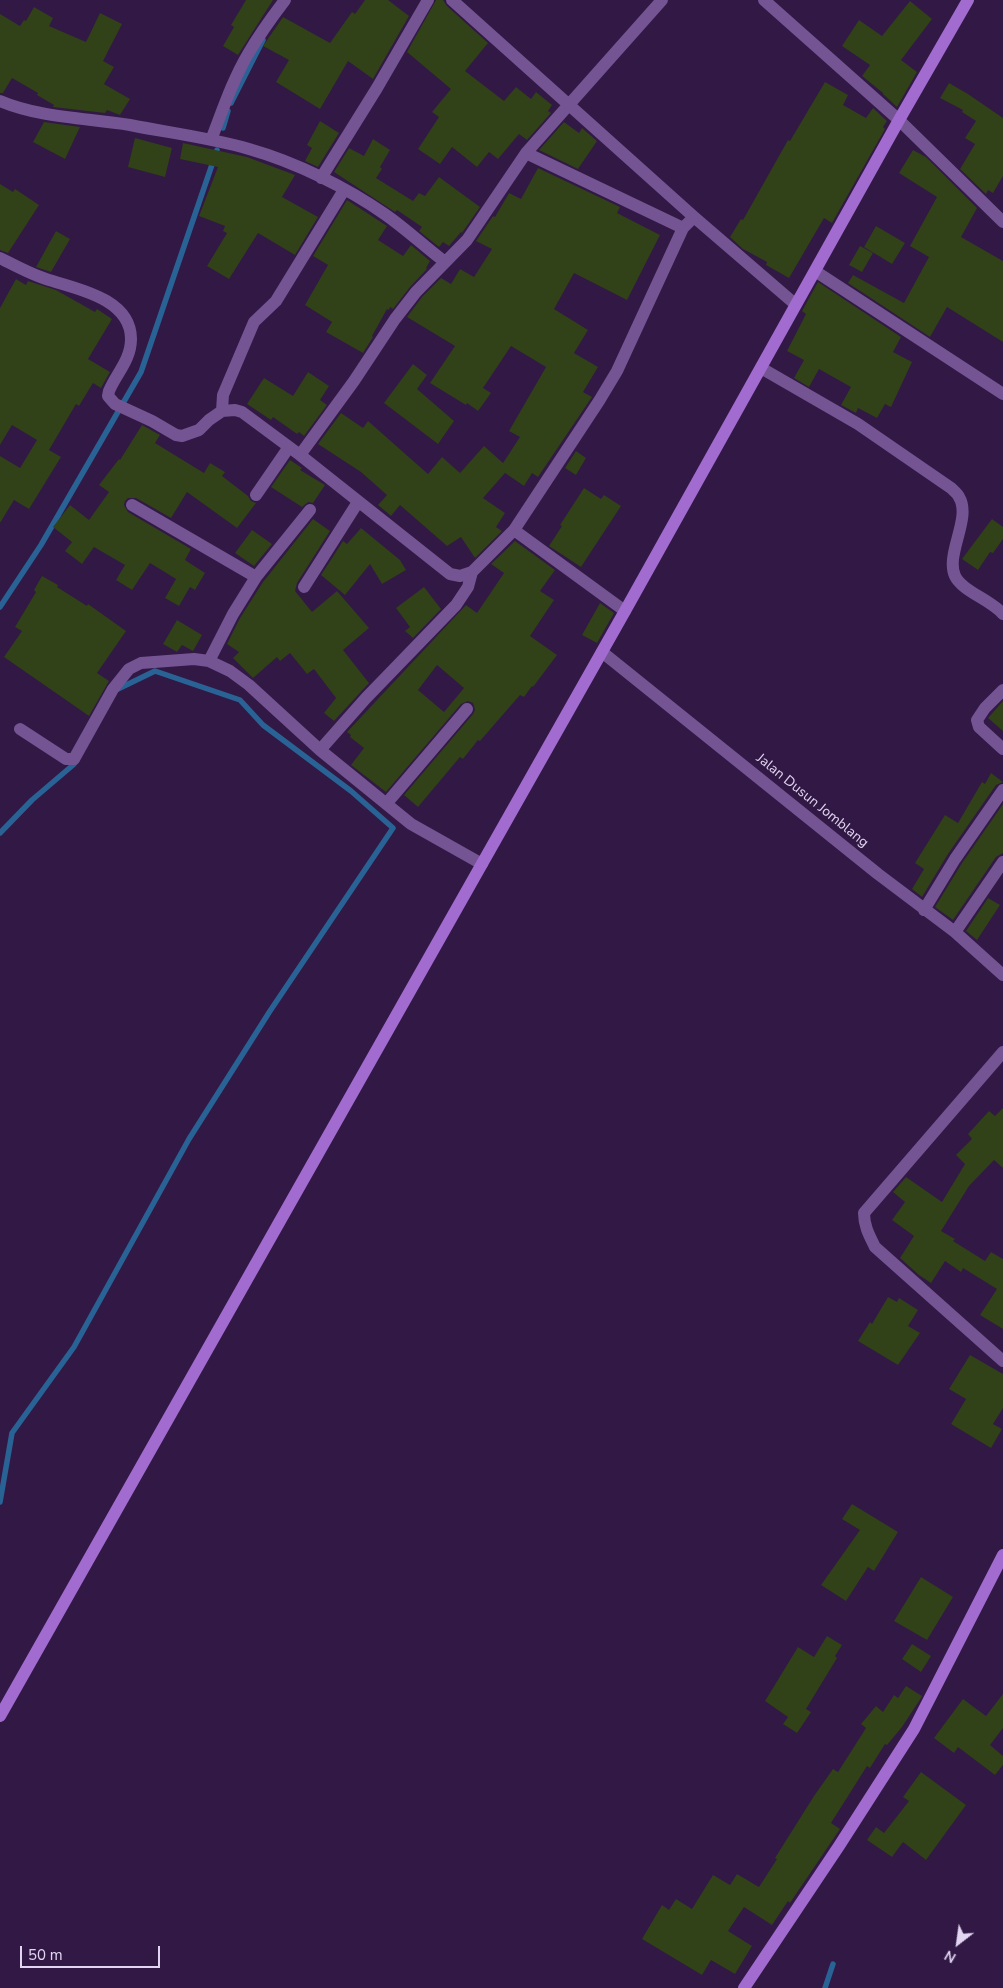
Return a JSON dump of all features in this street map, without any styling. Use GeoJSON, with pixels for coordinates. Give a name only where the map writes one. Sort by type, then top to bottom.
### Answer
{"type":"FeatureCollection","features":[{"type":"Feature","properties":{"kind":"street"},"geometry":{"type":"LineString","coordinates":[[211,140],[247,55],[285,0]]}},
{"type":"Feature","properties":{"kind":"street"},"geometry":{"type":"LineString","coordinates":[[321,178],[377,88],[428,0]]}},
{"type":"Feature","properties":{"kind":"street"},"geometry":{"type":"LineString","coordinates":[[452,0],[694,217],[795,304]]}},
{"type":"Feature","properties":{"kind":"street"},"geometry":{"type":"LineString","coordinates":[[256,494],[354,381],[395,319],[416,292],[461,247],[480,224],[526,153],[662,0]]}},
{"type":"Feature","properties":{"kind":"street"},"geometry":{"type":"LineString","coordinates":[[764,0],[899,120],[1003,222]]}},
{"type":"Feature","properties":{"kind":"street"},"geometry":{"type":"LineString","coordinates":[[0,1716],[602,652],[795,304],[968,0]]}},
{"type":"Feature","properties":{"kind":"street"},"geometry":{"type":"LineString","coordinates":[[0,101],[18,108],[211,140],[249,149],[321,178],[344,190],[387,216],[445,262]]}},
{"type":"Feature","properties":{"kind":"street"},"geometry":{"type":"LineString","coordinates":[[526,153],[682,228]]}},
{"type":"Feature","properties":{"kind":"street"},"geometry":{"type":"LineString","coordinates":[[222,412],[223,395],[254,322],[276,301],[344,190]]}},
{"type":"Feature","properties":{"kind":"street"},"geometry":{"type":"LineString","coordinates":[[0,258],[49,280],[88,291],[103,299],[123,316],[129,325],[131,339],[124,366],[109,391],[108,396],[115,404],[182,436],[199,430],[209,420],[222,412],[230,410],[242,412],[450,574],[460,576],[472,572],[514,530],[617,371],[682,228],[694,217]]}},
{"type":"Feature","properties":{"kind":"street"},"geometry":{"type":"LineString","coordinates":[[815,271],[1003,394]]}},
{"type":"Feature","properties":{"kind":"street"},"geometry":{"type":"LineString","coordinates":[[761,368],[858,424],[952,488],[959,496],[963,508],[952,568],[956,578],[964,586],[988,600],[1003,614]]}},
{"type":"Feature","properties":{"kind":"street"},"geometry":{"type":"LineString","coordinates":[[304,587],[358,502]]}},
{"type":"Feature","properties":{"kind":"street"},"geometry":{"type":"LineString","coordinates":[[132,505],[256,577]]}},
{"type":"Feature","properties":{"kind":"street"},"geometry":{"type":"LineString","coordinates":[[209,661],[233,614],[256,577],[310,510]]}},
{"type":"Feature","properties":{"kind":"street"},"geometry":{"type":"LineString","coordinates":[[514,530],[625,611]]}},
{"type":"Feature","properties":{"kind":"street"},"geometry":{"type":"LineString","coordinates":[[320,750],[366,698],[456,605],[468,588],[472,572]]}},
{"type":"Feature","properties":{"kind":"street","name":"Jalan Dusun Jomblang"},"geometry":{"type":"LineString","coordinates":[[602,652],[924,910],[955,932],[1003,974]]}},
{"type":"Feature","properties":{"kind":"street"},"geometry":{"type":"LineString","coordinates":[[20,729],[66,758],[74,759],[113,689],[129,669],[141,663],[194,659],[209,661],[249,685],[320,750],[411,824],[482,864]]}},
{"type":"Feature","properties":{"kind":"street"},"geometry":{"type":"LineString","coordinates":[[1003,690],[985,708],[978,720],[979,727],[1003,749]]}},
{"type":"Feature","properties":{"kind":"street"},"geometry":{"type":"LineString","coordinates":[[386,804],[467,709]]}},
{"type":"Feature","properties":{"kind":"street"},"geometry":{"type":"LineString","coordinates":[[924,910],[955,859],[1003,790]]}},
{"type":"Feature","properties":{"kind":"street"},"geometry":{"type":"LineString","coordinates":[[955,932],[1003,862]]}},
{"type":"Feature","properties":{"kind":"street"},"geometry":{"type":"LineString","coordinates":[[1003,1052],[864,1213],[864,1221],[866,1230],[875,1247],[1003,1361]]}},
{"type":"Feature","properties":{"kind":"street"},"geometry":{"type":"LineString","coordinates":[[744,1988],[839,1846],[914,1728],[1003,1555]]}},
{"type":"Feature","properties":{"kind":"building"},"geometry":{"type":"Polygon","coordinates":[[[246,0],[273,0],[238,55],[223,46],[234,27],[231,25],[246,0]]]}},
{"type":"Feature","properties":{"kind":"building"},"geometry":{"type":"Polygon","coordinates":[[[365,0],[388,0],[409,16],[373,79],[348,61],[320,109],[276,82],[289,60],[263,46],[283,17],[330,43],[352,12],[355,14],[365,0]]]}},
{"type":"Feature","properties":{"kind":"building"},"geometry":{"type":"Polygon","coordinates":[[[436,0],[443,0],[447,6],[488,43],[465,71],[504,101],[516,87],[531,99],[536,92],[552,105],[548,111],[551,113],[527,140],[519,134],[498,159],[489,152],[477,167],[452,147],[440,164],[418,149],[439,117],[432,112],[451,89],[407,52],[436,0]]]}},
{"type":"Feature","properties":{"kind":"building"},"geometry":{"type":"Polygon","coordinates":[[[910,1],[932,19],[901,60],[917,72],[897,107],[862,76],[870,65],[842,46],[859,20],[882,36],[910,1]]]}},
{"type":"Feature","properties":{"kind":"building"},"geometry":{"type":"Polygon","coordinates":[[[34,7],[53,18],[49,26],[86,42],[100,13],[122,24],[103,61],[114,67],[104,84],[130,99],[120,115],[107,110],[105,113],[53,107],[54,105],[37,95],[38,93],[12,78],[3,93],[0,93],[0,14],[20,26],[24,20],[26,21],[34,7]]]}},
{"type":"Feature","properties":{"kind":"building"},"geometry":{"type":"Polygon","coordinates":[[[825,82],[848,95],[843,105],[866,118],[873,108],[887,121],[883,127],[885,129],[832,223],[824,218],[789,278],[766,265],[767,262],[743,249],[730,237],[741,219],[743,220],[788,140],[790,141],[825,82]]]}},
{"type":"Feature","properties":{"kind":"building"},"geometry":{"type":"Polygon","coordinates":[[[949,83],[1003,118],[1003,176],[993,193],[988,190],[986,194],[960,169],[975,144],[965,138],[976,121],[962,112],[963,110],[940,98],[949,83]]]}},
{"type":"Feature","properties":{"kind":"building"},"geometry":{"type":"Polygon","coordinates":[[[320,121],[339,133],[318,167],[305,161],[312,148],[307,145],[320,121]]]}},
{"type":"Feature","properties":{"kind":"building"},"geometry":{"type":"Polygon","coordinates":[[[44,122],[80,127],[65,159],[33,142],[44,122]]]}},
{"type":"Feature","properties":{"kind":"building"},"geometry":{"type":"Polygon","coordinates":[[[564,122],[579,133],[582,128],[597,141],[578,169],[539,150],[564,122]]]}},
{"type":"Feature","properties":{"kind":"building"},"geometry":{"type":"Polygon","coordinates":[[[135,138],[172,148],[165,177],[128,167],[135,138]]]}},
{"type":"Feature","properties":{"kind":"building"},"geometry":{"type":"Polygon","coordinates":[[[373,139],[390,150],[376,178],[413,201],[419,193],[425,196],[439,177],[480,207],[462,233],[449,246],[443,242],[439,247],[419,231],[422,227],[397,210],[395,212],[334,172],[349,148],[364,156],[373,139]]]}},
{"type":"Feature","properties":{"kind":"building"},"geometry":{"type":"Polygon","coordinates":[[[183,143],[247,157],[295,175],[282,197],[318,217],[295,255],[258,233],[229,279],[207,266],[227,233],[223,231],[225,226],[199,216],[218,167],[180,159],[183,143]]]}},
{"type":"Feature","properties":{"kind":"building"},"geometry":{"type":"Polygon","coordinates":[[[913,150],[926,157],[977,208],[961,237],[1003,261],[1003,342],[947,307],[930,337],[848,283],[853,275],[904,303],[929,257],[910,246],[937,197],[899,173],[913,150]]]}},
{"type":"Feature","properties":{"kind":"building"},"geometry":{"type":"Polygon","coordinates":[[[538,168],[620,207],[617,213],[660,235],[627,300],[574,273],[554,309],[588,330],[574,353],[598,367],[583,392],[592,397],[538,477],[532,473],[524,486],[505,473],[483,498],[505,513],[496,527],[502,531],[475,558],[461,537],[447,546],[400,505],[391,516],[378,505],[387,495],[361,472],[318,444],[341,413],[363,428],[368,421],[428,474],[442,457],[460,473],[484,446],[503,463],[520,437],[509,431],[546,367],[511,346],[483,388],[491,393],[478,411],[430,383],[455,346],[407,317],[422,297],[441,278],[451,284],[460,269],[474,277],[492,249],[476,241],[493,216],[495,217],[509,193],[521,199],[538,168]]]}},
{"type":"Feature","properties":{"kind":"building"},"geometry":{"type":"Polygon","coordinates":[[[0,184],[13,192],[15,189],[39,205],[8,253],[0,250],[0,184]]]}},
{"type":"Feature","properties":{"kind":"building"},"geometry":{"type":"Polygon","coordinates":[[[347,200],[387,226],[378,240],[403,256],[411,245],[430,261],[427,269],[393,309],[390,307],[389,310],[387,309],[363,353],[326,332],[332,322],[305,305],[328,265],[313,256],[347,200]]]}},
{"type":"Feature","properties":{"kind":"building"},"geometry":{"type":"Polygon","coordinates":[[[876,226],[905,243],[892,264],[864,247],[876,226]]]}},
{"type":"Feature","properties":{"kind":"building"},"geometry":{"type":"Polygon","coordinates":[[[56,231],[70,239],[51,272],[36,267],[56,231]]]}},
{"type":"Feature","properties":{"kind":"building"},"geometry":{"type":"Polygon","coordinates":[[[860,246],[873,253],[862,272],[849,265],[860,246]]]}},
{"type":"Feature","properties":{"kind":"building"},"geometry":{"type":"Polygon","coordinates":[[[16,279],[26,285],[28,281],[56,290],[95,312],[97,309],[112,319],[88,359],[110,372],[101,388],[93,383],[79,406],[76,404],[49,450],[61,457],[29,509],[14,500],[0,523],[0,456],[20,468],[37,440],[12,425],[0,445],[0,308],[16,279]]]}},
{"type":"Feature","properties":{"kind":"building"},"geometry":{"type":"Polygon","coordinates":[[[818,282],[901,337],[893,352],[912,362],[891,407],[885,404],[877,418],[858,408],[856,413],[841,405],[851,387],[819,369],[809,387],[794,378],[804,360],[787,351],[806,314],[802,311],[818,282]]]}},
{"type":"Feature","properties":{"kind":"building"},"geometry":{"type":"Polygon","coordinates":[[[413,364],[427,375],[417,389],[454,421],[438,444],[384,403],[413,364]]]}},
{"type":"Feature","properties":{"kind":"building"},"geometry":{"type":"Polygon","coordinates":[[[308,372],[329,386],[320,400],[327,405],[304,436],[299,432],[297,434],[273,417],[271,420],[247,404],[264,378],[293,396],[308,372]]]}},
{"type":"Feature","properties":{"kind":"building"},"geometry":{"type":"Polygon","coordinates":[[[142,425],[160,435],[155,443],[204,473],[210,463],[225,472],[222,476],[248,496],[251,501],[256,503],[237,528],[187,492],[171,518],[136,498],[128,498],[125,501],[124,505],[128,512],[191,549],[185,560],[205,573],[195,590],[190,587],[179,606],[165,598],[176,579],[150,563],[132,590],[116,580],[125,565],[94,547],[82,564],[65,551],[72,542],[53,527],[70,505],[89,520],[109,492],[99,485],[120,460],[142,425]]]}},
{"type":"Feature","properties":{"kind":"building"},"geometry":{"type":"Polygon","coordinates":[[[576,451],[586,458],[576,475],[565,468],[576,451]]]}},
{"type":"Feature","properties":{"kind":"building"},"geometry":{"type":"Polygon","coordinates":[[[290,460],[302,468],[300,470],[325,485],[313,503],[308,502],[302,507],[271,487],[290,460]]]}},
{"type":"Feature","properties":{"kind":"building"},"geometry":{"type":"Polygon","coordinates":[[[584,488],[601,499],[604,495],[621,506],[581,567],[549,546],[584,488]]]}},
{"type":"Feature","properties":{"kind":"building"},"geometry":{"type":"Polygon","coordinates":[[[313,519],[330,531],[297,583],[295,591],[312,612],[337,591],[369,628],[343,650],[369,683],[334,721],[324,713],[336,698],[314,669],[307,674],[290,653],[280,661],[277,657],[253,678],[233,658],[239,652],[227,644],[240,618],[263,582],[313,519]]]}},
{"type":"Feature","properties":{"kind":"building"},"geometry":{"type":"Polygon","coordinates":[[[992,519],[1003,527],[1003,539],[993,553],[990,552],[978,570],[962,559],[992,519]]]}},
{"type":"Feature","properties":{"kind":"building"},"geometry":{"type":"Polygon","coordinates":[[[361,528],[400,560],[406,570],[382,584],[370,564],[345,595],[321,575],[343,541],[347,544],[361,528]]]}},
{"type":"Feature","properties":{"kind":"building"},"geometry":{"type":"Polygon","coordinates":[[[252,530],[272,544],[254,566],[235,553],[252,530]]]}},
{"type":"Feature","properties":{"kind":"building"},"geometry":{"type":"Polygon","coordinates":[[[515,541],[555,570],[540,591],[554,600],[530,636],[557,655],[524,697],[520,695],[463,759],[460,757],[418,807],[404,795],[473,714],[475,710],[473,703],[468,701],[461,704],[386,792],[351,765],[364,748],[350,737],[351,735],[347,732],[466,605],[477,613],[504,573],[491,564],[515,541]],[[437,665],[418,690],[444,712],[464,688],[437,665]]]}},
{"type":"Feature","properties":{"kind":"building"},"geometry":{"type":"Polygon","coordinates":[[[42,576],[87,606],[88,604],[126,631],[97,673],[109,681],[89,716],[4,657],[22,631],[15,627],[36,592],[34,590],[42,576]]]}},
{"type":"Feature","properties":{"kind":"building"},"geometry":{"type":"Polygon","coordinates":[[[424,587],[441,609],[413,638],[405,631],[410,627],[396,608],[424,587]]]}},
{"type":"Feature","properties":{"kind":"building"},"geometry":{"type":"Polygon","coordinates":[[[600,603],[614,613],[597,643],[582,635],[600,603]]]}},
{"type":"Feature","properties":{"kind":"building"},"geometry":{"type":"Polygon","coordinates":[[[177,620],[202,635],[193,651],[182,645],[177,652],[163,644],[177,620]]]}},
{"type":"Feature","properties":{"kind":"building"},"geometry":{"type":"Polygon","coordinates":[[[1003,701],[1003,731],[988,718],[1003,701]]]}},
{"type":"Feature","properties":{"kind":"building"},"geometry":{"type":"Polygon","coordinates":[[[991,773],[1003,782],[996,785],[948,854],[922,897],[912,889],[924,869],[915,863],[945,815],[958,823],[982,782],[985,784],[991,773]]]}},
{"type":"Feature","properties":{"kind":"building"},"geometry":{"type":"Polygon","coordinates":[[[1003,804],[1003,853],[996,857],[953,920],[935,907],[962,863],[1003,804]]]}},
{"type":"Feature","properties":{"kind":"building"},"geometry":{"type":"Polygon","coordinates":[[[988,898],[1000,905],[977,940],[966,931],[988,898]]]}},
{"type":"Feature","properties":{"kind":"building"},"geometry":{"type":"Polygon","coordinates":[[[1003,1108],[1003,1168],[994,1160],[969,1186],[941,1231],[955,1239],[953,1241],[985,1261],[991,1252],[1003,1259],[1003,1329],[980,1315],[997,1289],[963,1268],[961,1272],[945,1261],[931,1283],[900,1258],[914,1236],[892,1220],[905,1202],[893,1192],[906,1177],[942,1202],[965,1164],[956,1155],[972,1139],[968,1134],[989,1111],[995,1116],[1003,1108]]]}},
{"type":"Feature","properties":{"kind":"building"},"geometry":{"type":"Polygon","coordinates":[[[888,1297],[897,1302],[899,1298],[918,1310],[908,1326],[920,1333],[898,1365],[858,1341],[870,1322],[872,1324],[888,1297]]]}},
{"type":"Feature","properties":{"kind":"building"},"geometry":{"type":"Polygon","coordinates":[[[970,1355],[1003,1374],[1003,1408],[993,1424],[1002,1429],[991,1448],[951,1424],[966,1399],[949,1389],[970,1355]]]}},
{"type":"Feature","properties":{"kind":"building"},"geometry":{"type":"Polygon","coordinates":[[[852,1504],[898,1532],[874,1571],[868,1567],[846,1601],[821,1585],[860,1530],[842,1519],[852,1504]]]}},
{"type":"Feature","properties":{"kind":"building"},"geometry":{"type":"Polygon","coordinates":[[[921,1577],[953,1597],[927,1640],[894,1621],[921,1577]]]}},
{"type":"Feature","properties":{"kind":"building"},"geometry":{"type":"Polygon","coordinates":[[[827,1636],[842,1645],[835,1656],[837,1658],[806,1709],[811,1712],[797,1733],[783,1724],[788,1717],[765,1701],[798,1647],[814,1657],[827,1636]]]}},
{"type":"Feature","properties":{"kind":"building"},"geometry":{"type":"Polygon","coordinates":[[[912,1644],[931,1656],[921,1672],[902,1659],[912,1644]]]}},
{"type":"Feature","properties":{"kind":"building"},"geometry":{"type":"Polygon","coordinates":[[[906,1686],[922,1696],[921,1698],[902,1727],[887,1745],[885,1744],[870,1768],[867,1766],[831,1823],[840,1829],[790,1903],[788,1901],[772,1925],[744,1907],[728,1931],[752,1946],[735,1974],[711,1960],[702,1975],[642,1939],[662,1905],[669,1910],[676,1899],[692,1909],[713,1875],[730,1885],[737,1874],[759,1887],[814,1796],[833,1769],[838,1772],[866,1728],[861,1724],[876,1706],[883,1712],[894,1695],[898,1698],[906,1686]]]}},
{"type":"Feature","properties":{"kind":"building"},"geometry":{"type":"Polygon","coordinates":[[[1003,1694],[1003,1728],[990,1745],[1003,1756],[1003,1765],[995,1775],[958,1747],[954,1753],[934,1738],[963,1699],[986,1716],[1003,1694]]]}},
{"type":"Feature","properties":{"kind":"building"},"geometry":{"type":"Polygon","coordinates":[[[921,1772],[966,1805],[926,1860],[903,1842],[892,1857],[867,1840],[876,1827],[884,1833],[909,1801],[903,1797],[921,1772]]]}},
{"type":"Feature","properties":{"kind":"waterway"},"geometry":{"type":"LineString","coordinates":[[231,103],[263,40]]}},
{"type":"Feature","properties":{"kind":"waterway"},"geometry":{"type":"LineString","coordinates":[[223,128],[228,111]]}},
{"type":"Feature","properties":{"kind":"waterway"},"geometry":{"type":"LineString","coordinates":[[0,607],[41,545],[141,372],[217,150]]}},
{"type":"Feature","properties":{"kind":"waterway"},"geometry":{"type":"LineString","coordinates":[[0,1502],[12,1433],[74,1347],[189,1139],[270,1011],[393,828],[351,791],[263,725],[240,700],[155,671],[118,689]]}},
{"type":"Feature","properties":{"kind":"waterway"},"geometry":{"type":"LineString","coordinates":[[0,833],[32,800],[77,760]]}},
{"type":"Feature","properties":{"kind":"waterway"},"geometry":{"type":"LineString","coordinates":[[825,1988],[833,1964]]}}]}
